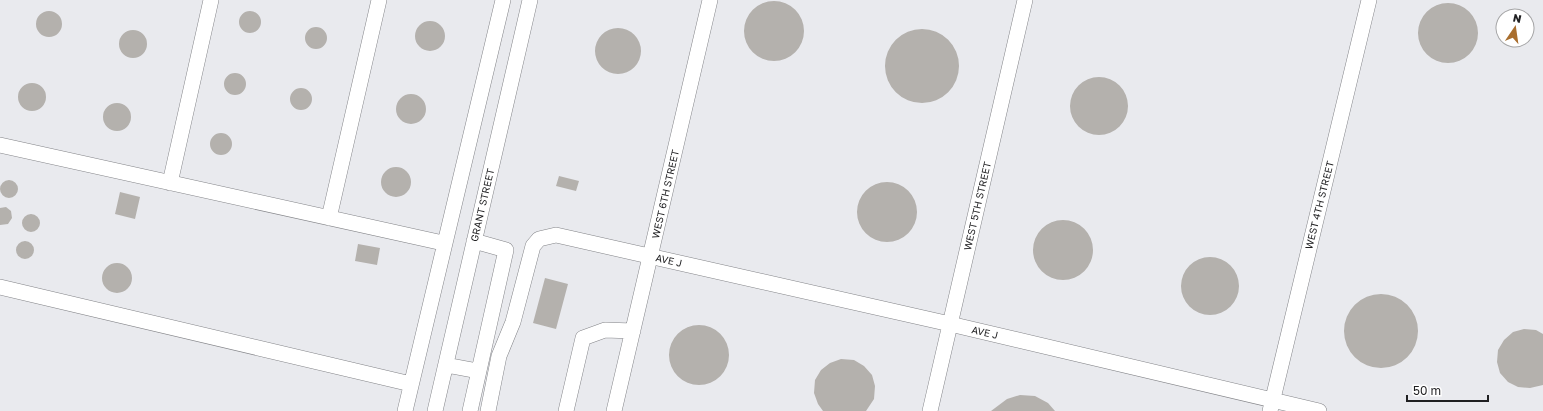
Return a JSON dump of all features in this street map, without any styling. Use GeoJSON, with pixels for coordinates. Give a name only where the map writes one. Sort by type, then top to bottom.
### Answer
{"type":"FeatureCollection","features":[{"type":"Feature","properties":{"kind":"street"},"geometry":{"type":"LineString","coordinates":[[170,183],[211,0]]}},
{"type":"Feature","properties":{"kind":"street"},"geometry":{"type":"LineString","coordinates":[[329,218],[379,0]]}},
{"type":"Feature","properties":{"kind":"street"},"geometry":{"type":"LineString","coordinates":[[405,411],[443,244],[503,0]]}},
{"type":"Feature","properties":{"kind":"street","name":"GRANT STREET"},"geometry":{"type":"LineString","coordinates":[[435,411],[530,0]]}},
{"type":"Feature","properties":{"kind":"street","name":"WEST 6TH STREET"},"geometry":{"type":"LineString","coordinates":[[614,411],[710,0]]}},
{"type":"Feature","properties":{"kind":"street","name":"WEST 5TH STREET"},"geometry":{"type":"LineString","coordinates":[[930,411],[1025,0]]}},
{"type":"Feature","properties":{"kind":"street","name":"WEST 4TH STREET"},"geometry":{"type":"LineString","coordinates":[[1271,406],[1369,0]]}},
{"type":"Feature","properties":{"kind":"street"},"geometry":{"type":"LineString","coordinates":[[0,145],[443,244]]}},
{"type":"Feature","properties":{"kind":"street","name":"AVE J"},"geometry":{"type":"LineString","coordinates":[[488,411],[499,356],[513,322],[533,246],[539,240],[556,235],[567,236],[950,324],[1271,406],[1319,411]]}},
{"type":"Feature","properties":{"kind":"street"},"geometry":{"type":"LineString","coordinates":[[470,411],[506,250],[474,241]]}},
{"type":"Feature","properties":{"kind":"street"},"geometry":{"type":"LineString","coordinates":[[0,287],[411,384]]}},
{"type":"Feature","properties":{"kind":"street"},"geometry":{"type":"LineString","coordinates":[[566,411],[583,338],[605,330],[633,331]]}},
{"type":"Feature","properties":{"kind":"street"},"geometry":{"type":"LineString","coordinates":[[446,365],[478,371]]}},
{"type":"Feature","properties":{"kind":"building"},"geometry":{"type":"Polygon","coordinates":[[[768,1],[780,1],[791,6],[799,14],[804,25],[802,43],[791,56],[780,61],[768,61],[757,56],[749,48],[744,37],[744,25],[749,14],[757,6],[768,1]]]}},
{"type":"Feature","properties":{"kind":"building"},"geometry":{"type":"Polygon","coordinates":[[[1448,3],[1464,8],[1469,12],[1473,17],[1478,33],[1473,49],[1469,54],[1464,58],[1448,63],[1432,58],[1427,54],[1423,49],[1418,33],[1423,17],[1427,12],[1432,8],[1448,3]]]}},
{"type":"Feature","properties":{"kind":"building"},"geometry":{"type":"Polygon","coordinates":[[[49,11],[59,14],[62,24],[59,34],[49,37],[39,34],[36,24],[39,14],[49,11]]]}},
{"type":"Feature","properties":{"kind":"building"},"geometry":{"type":"Polygon","coordinates":[[[250,11],[258,14],[261,22],[258,30],[250,33],[242,30],[239,22],[242,14],[250,11]]]}},
{"type":"Feature","properties":{"kind":"building"},"geometry":{"type":"Polygon","coordinates":[[[430,21],[441,25],[445,36],[441,47],[430,51],[419,47],[415,36],[419,25],[430,21]]]}},
{"type":"Feature","properties":{"kind":"building"},"geometry":{"type":"Polygon","coordinates":[[[316,27],[324,30],[327,38],[324,46],[316,49],[308,46],[305,38],[308,30],[316,27]]]}},
{"type":"Feature","properties":{"kind":"building"},"geometry":{"type":"Polygon","coordinates":[[[623,28],[635,34],[640,42],[640,60],[635,68],[627,73],[613,74],[601,68],[596,60],[595,46],[601,34],[609,29],[623,28]]]}},
{"type":"Feature","properties":{"kind":"building"},"geometry":{"type":"Polygon","coordinates":[[[922,29],[936,32],[948,40],[956,52],[959,66],[956,80],[948,92],[936,100],[922,103],[908,100],[896,92],[888,80],[885,66],[888,52],[896,40],[908,32],[922,29]]]}},
{"type":"Feature","properties":{"kind":"building"},"geometry":{"type":"Polygon","coordinates":[[[133,30],[143,34],[147,44],[143,54],[133,58],[123,54],[119,44],[123,34],[133,30]]]}},
{"type":"Feature","properties":{"kind":"building"},"geometry":{"type":"Polygon","coordinates":[[[235,73],[243,76],[246,84],[243,92],[235,95],[227,92],[224,84],[227,76],[235,73]]]}},
{"type":"Feature","properties":{"kind":"building"},"geometry":{"type":"Polygon","coordinates":[[[1093,77],[1105,77],[1115,81],[1124,90],[1128,100],[1128,112],[1120,127],[1105,135],[1093,135],[1083,131],[1074,122],[1070,112],[1070,100],[1074,90],[1083,81],[1093,77]]]}},
{"type":"Feature","properties":{"kind":"building"},"geometry":{"type":"Polygon","coordinates":[[[32,83],[42,87],[46,97],[42,107],[32,111],[22,107],[18,97],[22,87],[32,83]]]}},
{"type":"Feature","properties":{"kind":"building"},"geometry":{"type":"Polygon","coordinates":[[[301,88],[309,91],[312,99],[309,107],[301,110],[293,107],[290,99],[293,91],[301,88]]]}},
{"type":"Feature","properties":{"kind":"building"},"geometry":{"type":"Polygon","coordinates":[[[411,94],[417,95],[425,103],[425,115],[417,123],[411,124],[405,123],[397,115],[396,109],[397,103],[405,95],[411,94]]]}},
{"type":"Feature","properties":{"kind":"building"},"geometry":{"type":"Polygon","coordinates":[[[117,103],[127,107],[131,117],[127,127],[117,131],[107,127],[103,117],[107,107],[117,103]]]}},
{"type":"Feature","properties":{"kind":"building"},"geometry":{"type":"Polygon","coordinates":[[[221,133],[229,136],[232,144],[229,152],[221,155],[213,152],[210,144],[213,136],[221,133]]]}},
{"type":"Feature","properties":{"kind":"building"},"geometry":{"type":"Polygon","coordinates":[[[396,167],[402,168],[410,176],[410,188],[402,196],[396,197],[390,196],[382,188],[381,182],[382,176],[390,168],[396,167]]]}},
{"type":"Feature","properties":{"kind":"building"},"geometry":{"type":"Polygon","coordinates":[[[559,176],[579,181],[576,191],[556,186],[559,176]]]}},
{"type":"Feature","properties":{"kind":"building"},"geometry":{"type":"Polygon","coordinates":[[[9,180],[15,183],[18,189],[15,195],[9,198],[3,195],[0,189],[3,183],[9,180]]]}},
{"type":"Feature","properties":{"kind":"building"},"geometry":{"type":"Polygon","coordinates":[[[881,182],[893,182],[904,187],[912,195],[917,206],[915,224],[904,237],[893,242],[881,242],[870,237],[862,229],[857,218],[857,206],[862,195],[870,187],[881,182]]]}},
{"type":"Feature","properties":{"kind":"building"},"geometry":{"type":"Polygon","coordinates":[[[120,192],[140,197],[135,219],[115,214],[120,192]]]}},
{"type":"Feature","properties":{"kind":"building"},"geometry":{"type":"Polygon","coordinates":[[[6,207],[11,211],[12,218],[8,224],[0,225],[0,208],[6,207]]]}},
{"type":"Feature","properties":{"kind":"building"},"geometry":{"type":"Polygon","coordinates":[[[31,214],[37,217],[40,223],[37,229],[31,232],[25,229],[22,223],[25,217],[31,214]]]}},
{"type":"Feature","properties":{"kind":"building"},"geometry":{"type":"Polygon","coordinates":[[[1063,220],[1079,225],[1084,229],[1088,234],[1093,250],[1088,266],[1084,271],[1079,275],[1063,280],[1047,275],[1042,271],[1038,266],[1033,250],[1038,234],[1042,229],[1047,225],[1063,220]]]}},
{"type":"Feature","properties":{"kind":"building"},"geometry":{"type":"Polygon","coordinates":[[[25,241],[31,244],[34,250],[31,256],[25,259],[19,256],[16,250],[19,244],[25,241]]]}},
{"type":"Feature","properties":{"kind":"building"},"geometry":{"type":"Polygon","coordinates":[[[358,244],[380,248],[377,265],[355,261],[358,244]]]}},
{"type":"Feature","properties":{"kind":"building"},"geometry":{"type":"Polygon","coordinates":[[[1204,257],[1216,257],[1226,261],[1235,270],[1239,280],[1239,292],[1231,307],[1216,315],[1204,315],[1194,311],[1185,302],[1181,292],[1181,280],[1185,270],[1194,261],[1204,257]]]}},
{"type":"Feature","properties":{"kind":"building"},"geometry":{"type":"Polygon","coordinates":[[[117,263],[128,267],[132,278],[128,289],[117,293],[106,289],[102,278],[106,267],[117,263]]]}},
{"type":"Feature","properties":{"kind":"building"},"geometry":{"type":"Polygon","coordinates":[[[545,278],[568,284],[556,329],[533,323],[545,278]]]}},
{"type":"Feature","properties":{"kind":"building"},"geometry":{"type":"Polygon","coordinates":[[[1381,294],[1402,300],[1412,310],[1418,331],[1412,352],[1402,362],[1381,368],[1360,362],[1350,352],[1344,331],[1350,310],[1360,300],[1381,294]]]}},
{"type":"Feature","properties":{"kind":"building"},"geometry":{"type":"Polygon","coordinates":[[[693,325],[705,325],[716,330],[724,338],[729,349],[727,367],[716,380],[705,385],[693,385],[682,380],[674,372],[669,361],[669,349],[674,338],[682,330],[693,325]]]}},
{"type":"Feature","properties":{"kind":"building"},"geometry":{"type":"Polygon","coordinates":[[[1524,329],[1536,330],[1543,334],[1543,385],[1530,388],[1518,387],[1508,382],[1500,373],[1497,362],[1498,350],[1504,340],[1513,332],[1524,329]]]}},
{"type":"Feature","properties":{"kind":"building"},"geometry":{"type":"Polygon","coordinates":[[[841,359],[854,360],[864,366],[872,375],[875,386],[874,399],[866,411],[823,411],[818,404],[814,393],[815,380],[821,370],[830,363],[841,359]]]}},
{"type":"Feature","properties":{"kind":"building"},"geometry":{"type":"Polygon","coordinates":[[[1020,395],[1035,396],[1048,403],[1055,411],[991,411],[1007,399],[1020,395]]]}}]}
